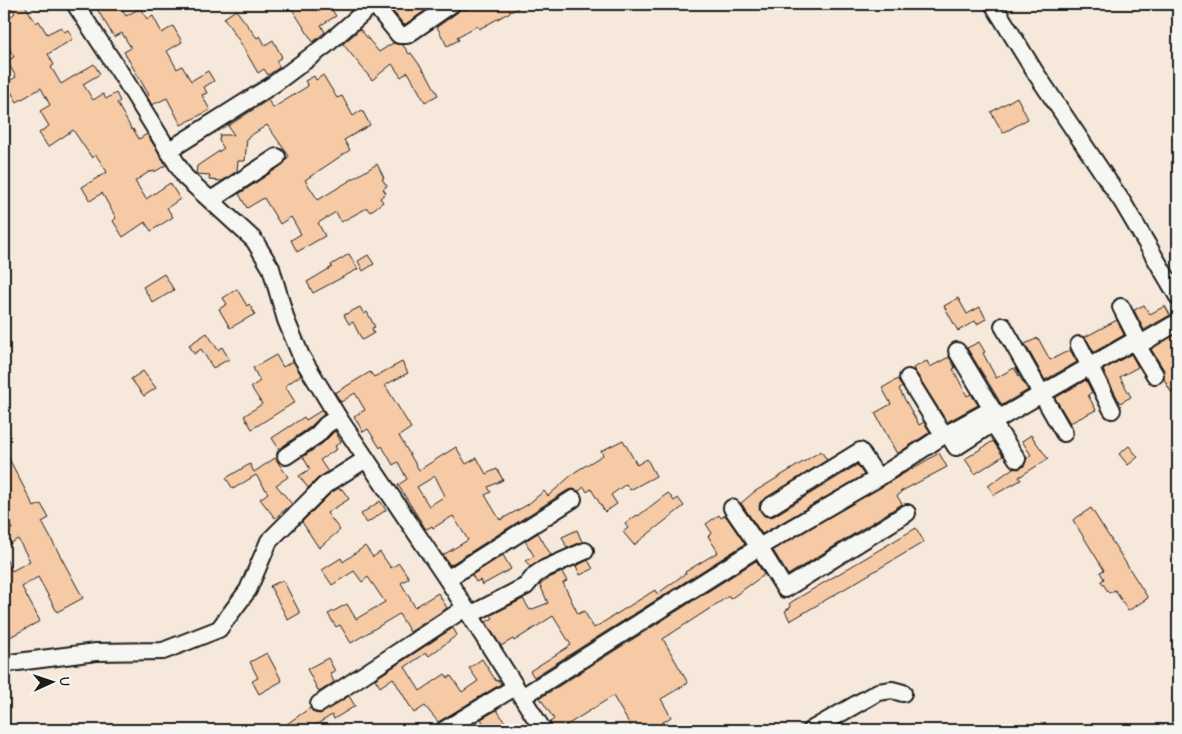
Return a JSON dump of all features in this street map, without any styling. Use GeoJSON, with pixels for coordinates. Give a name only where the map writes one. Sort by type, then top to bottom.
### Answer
{"type":"FeatureCollection","features":[{"type":"Feature","properties":{"kind":"street"},"geometry":{"type":"LineString","coordinates":[[168,151],[274,84],[326,44],[373,4],[399,35],[407,36],[452,4]]}},
{"type":"Feature","properties":{"kind":"street"},"geometry":{"type":"LineString","coordinates":[[993,4],[1035,72],[1123,203],[1178,296]]}},
{"type":"Feature","properties":{"kind":"street"},"geometry":{"type":"LineString","coordinates":[[80,6],[185,176],[254,240],[265,256],[271,268],[286,320],[301,356],[338,418],[447,579],[543,730]]}},
{"type":"Feature","properties":{"kind":"street"},"geometry":{"type":"LineString","coordinates":[[211,200],[277,157]]}},
{"type":"Feature","properties":{"kind":"street"},"geometry":{"type":"LineString","coordinates":[[1121,308],[1155,375]]}},
{"type":"Feature","properties":{"kind":"street"},"geometry":{"type":"LineString","coordinates":[[444,730],[518,692],[759,546],[878,478],[946,434],[995,417],[1042,394],[1132,342],[1144,342],[1178,322]]}},
{"type":"Feature","properties":{"kind":"street"},"geometry":{"type":"LineString","coordinates":[[1003,326],[1064,434]]}},
{"type":"Feature","properties":{"kind":"street"},"geometry":{"type":"LineString","coordinates":[[1079,345],[1112,410]]}},
{"type":"Feature","properties":{"kind":"street"},"geometry":{"type":"LineString","coordinates":[[957,351],[1017,459]]}},
{"type":"Feature","properties":{"kind":"street"},"geometry":{"type":"LineString","coordinates":[[908,378],[946,434]]}},
{"type":"Feature","properties":{"kind":"street"},"geometry":{"type":"LineString","coordinates":[[286,456],[338,418]]}},
{"type":"Feature","properties":{"kind":"street"},"geometry":{"type":"LineString","coordinates":[[769,507],[860,451],[878,478]]}},
{"type":"Feature","properties":{"kind":"street"},"geometry":{"type":"LineString","coordinates":[[4,666],[10,663],[96,652],[163,651],[219,629],[248,590],[269,540],[325,485],[366,459]]}},
{"type":"Feature","properties":{"kind":"street"},"geometry":{"type":"LineString","coordinates":[[447,579],[574,499]]}},
{"type":"Feature","properties":{"kind":"street"},"geometry":{"type":"LineString","coordinates":[[732,508],[759,546],[785,589],[907,512]]}},
{"type":"Feature","properties":{"kind":"street"},"geometry":{"type":"LineString","coordinates":[[319,704],[468,612],[526,586],[536,574],[544,569],[585,551]]}},
{"type":"Feature","properties":{"kind":"street"},"geometry":{"type":"LineString","coordinates":[[811,730],[878,692],[892,690],[903,693]]}},
{"type":"Feature","properties":{"kind":"building"},"geometry":{"type":"Polygon","coordinates":[[[9,4],[24,4],[36,23],[39,21],[47,34],[61,27],[64,32],[68,30],[73,39],[48,54],[54,65],[51,67],[61,84],[94,64],[100,74],[83,84],[93,100],[103,94],[106,99],[116,93],[120,101],[117,103],[132,130],[139,139],[147,134],[166,165],[156,171],[149,172],[135,181],[146,199],[170,183],[180,199],[167,208],[173,217],[151,231],[145,222],[123,237],[113,221],[116,218],[102,193],[90,201],[82,187],[107,172],[96,155],[92,158],[73,130],[48,147],[39,133],[49,126],[40,111],[50,105],[41,88],[17,102],[6,83],[16,77],[7,61],[14,57],[4,40],[4,22],[15,13],[9,4]]]}},
{"type":"Feature","properties":{"kind":"building"},"geometry":{"type":"Polygon","coordinates":[[[94,4],[107,4],[111,9],[119,4],[126,16],[140,8],[147,19],[153,16],[162,33],[173,26],[182,42],[167,51],[177,69],[182,66],[191,81],[208,71],[214,81],[204,87],[207,93],[202,95],[210,110],[181,125],[167,98],[152,105],[147,96],[149,95],[124,52],[131,48],[122,33],[114,37],[94,4]]]}},
{"type":"Feature","properties":{"kind":"building"},"geometry":{"type":"Polygon","coordinates":[[[289,4],[328,4],[336,16],[321,25],[325,32],[313,42],[289,4]]]}},
{"type":"Feature","properties":{"kind":"building"},"geometry":{"type":"Polygon","coordinates":[[[407,4],[435,4],[404,25],[393,11],[407,4]]]}},
{"type":"Feature","properties":{"kind":"building"},"geometry":{"type":"Polygon","coordinates":[[[475,4],[480,4],[483,8],[491,4],[525,4],[479,29],[477,26],[457,37],[459,40],[447,46],[437,27],[458,12],[462,5],[464,10],[475,4]]]}},
{"type":"Feature","properties":{"kind":"building"},"geometry":{"type":"Polygon","coordinates":[[[236,10],[257,38],[260,36],[265,45],[273,40],[282,57],[276,61],[280,67],[268,75],[264,69],[258,73],[224,18],[236,10]]]}},
{"type":"Feature","properties":{"kind":"building"},"geometry":{"type":"Polygon","coordinates":[[[360,29],[379,52],[393,43],[403,45],[429,78],[438,95],[425,102],[408,72],[401,77],[392,64],[372,80],[343,44],[360,29]]]}},
{"type":"Feature","properties":{"kind":"building"},"geometry":{"type":"Polygon","coordinates":[[[323,75],[337,98],[342,96],[353,116],[362,110],[370,125],[344,140],[350,150],[305,180],[318,200],[377,164],[384,178],[382,179],[387,186],[383,189],[386,193],[380,198],[383,202],[370,212],[367,208],[341,222],[336,212],[318,223],[325,236],[297,252],[291,240],[301,234],[291,217],[280,224],[264,198],[247,208],[239,194],[282,165],[289,156],[267,125],[247,138],[245,161],[238,161],[237,171],[222,181],[209,180],[210,175],[196,174],[197,166],[224,148],[219,141],[220,135],[234,135],[228,126],[268,100],[273,108],[308,86],[305,81],[314,76],[316,80],[323,75]]]}},
{"type":"Feature","properties":{"kind":"building"},"geometry":{"type":"Polygon","coordinates":[[[1017,97],[1028,119],[1003,133],[991,112],[1017,97]]]}},
{"type":"Feature","properties":{"kind":"building"},"geometry":{"type":"Polygon","coordinates":[[[349,254],[358,269],[313,293],[307,282],[349,254]]]}},
{"type":"Feature","properties":{"kind":"building"},"geometry":{"type":"Polygon","coordinates":[[[368,255],[374,264],[363,271],[358,261],[368,255]]]}},
{"type":"Feature","properties":{"kind":"building"},"geometry":{"type":"Polygon","coordinates":[[[164,274],[174,290],[153,303],[143,287],[164,274]]]}},
{"type":"Feature","properties":{"kind":"building"},"geometry":{"type":"Polygon","coordinates":[[[237,289],[247,306],[249,304],[255,314],[230,328],[219,309],[227,304],[223,298],[237,289]]]}},
{"type":"Feature","properties":{"kind":"building"},"geometry":{"type":"Polygon","coordinates":[[[958,298],[967,314],[980,307],[986,319],[977,324],[975,321],[958,331],[944,306],[958,298]]]}},
{"type":"Feature","properties":{"kind":"building"},"geometry":{"type":"Polygon","coordinates":[[[1144,305],[1150,314],[1165,306],[1170,315],[1144,330],[1134,310],[1144,305]]]}},
{"type":"Feature","properties":{"kind":"building"},"geometry":{"type":"Polygon","coordinates":[[[360,307],[364,314],[367,312],[375,327],[372,328],[374,333],[362,340],[353,322],[349,324],[344,315],[360,307]]]}},
{"type":"Feature","properties":{"kind":"building"},"geometry":{"type":"Polygon","coordinates":[[[1117,320],[1124,335],[1094,352],[1085,337],[1117,320]]]}},
{"type":"Feature","properties":{"kind":"building"},"geometry":{"type":"Polygon","coordinates":[[[207,333],[218,350],[222,347],[229,359],[213,368],[201,349],[194,354],[189,345],[207,333]]]}},
{"type":"Feature","properties":{"kind":"building"},"geometry":{"type":"Polygon","coordinates":[[[1178,333],[1178,354],[1174,356],[1178,364],[1178,388],[1171,392],[1164,379],[1164,370],[1151,349],[1178,333]]]}},
{"type":"Feature","properties":{"kind":"building"},"geometry":{"type":"Polygon","coordinates":[[[1038,338],[1050,360],[1070,350],[1077,362],[1045,380],[1025,344],[1038,338]]]}},
{"type":"Feature","properties":{"kind":"building"},"geometry":{"type":"Polygon","coordinates":[[[979,342],[996,378],[1014,368],[1028,390],[1002,405],[967,348],[979,342]]]}},
{"type":"Feature","properties":{"kind":"building"},"geometry":{"type":"Polygon","coordinates":[[[1131,354],[1138,367],[1120,377],[1131,397],[1120,403],[1103,370],[1131,354]]]}},
{"type":"Feature","properties":{"kind":"building"},"geometry":{"type":"Polygon","coordinates":[[[276,355],[283,367],[293,361],[301,375],[285,386],[295,402],[252,429],[244,416],[262,404],[251,387],[260,381],[253,368],[276,355]]]}},
{"type":"Feature","properties":{"kind":"building"},"geometry":{"type":"Polygon","coordinates":[[[950,358],[955,368],[953,369],[967,396],[971,394],[978,405],[947,422],[913,368],[927,361],[930,367],[950,358]]]}},
{"type":"Feature","properties":{"kind":"building"},"geometry":{"type":"Polygon","coordinates":[[[402,362],[408,373],[385,385],[411,428],[399,436],[419,470],[456,447],[466,464],[477,458],[486,474],[497,469],[503,480],[488,487],[491,492],[485,495],[500,520],[527,505],[544,491],[548,496],[575,472],[603,455],[601,451],[623,440],[637,465],[647,459],[656,476],[630,490],[626,484],[611,495],[617,504],[605,512],[591,489],[587,492],[584,487],[579,491],[568,490],[450,565],[443,555],[468,540],[453,516],[433,528],[432,526],[427,529],[425,528],[398,485],[407,479],[398,462],[393,465],[382,446],[380,448],[368,429],[363,432],[354,416],[365,410],[355,393],[341,402],[335,393],[370,372],[374,377],[402,362]],[[435,476],[417,487],[429,506],[445,496],[435,476]]]}},
{"type":"Feature","properties":{"kind":"building"},"geometry":{"type":"Polygon","coordinates":[[[143,371],[156,388],[144,396],[131,379],[143,371]]]}},
{"type":"Feature","properties":{"kind":"building"},"geometry":{"type":"Polygon","coordinates":[[[898,379],[902,387],[899,389],[919,425],[924,422],[930,432],[897,454],[875,413],[891,404],[882,388],[898,379]]]}},
{"type":"Feature","properties":{"kind":"building"},"geometry":{"type":"Polygon","coordinates":[[[1086,380],[1092,392],[1088,395],[1096,410],[1070,423],[1055,398],[1086,380]]]}},
{"type":"Feature","properties":{"kind":"building"},"geometry":{"type":"Polygon","coordinates":[[[322,410],[324,414],[310,427],[279,449],[272,438],[304,417],[306,420],[322,410]]]}},
{"type":"Feature","properties":{"kind":"building"},"geometry":{"type":"Polygon","coordinates":[[[335,431],[341,442],[335,446],[337,449],[320,460],[328,472],[318,478],[308,488],[299,476],[310,469],[303,457],[323,443],[335,431]]]}},
{"type":"Feature","properties":{"kind":"building"},"geometry":{"type":"Polygon","coordinates":[[[1031,435],[1048,459],[1019,477],[1021,480],[994,495],[988,486],[1013,468],[1023,467],[1027,458],[1031,455],[1022,441],[1031,435]]]}},
{"type":"Feature","properties":{"kind":"building"},"geometry":{"type":"Polygon","coordinates":[[[993,441],[1003,456],[975,474],[965,459],[993,441]]]}},
{"type":"Feature","properties":{"kind":"building"},"geometry":{"type":"Polygon","coordinates":[[[1129,446],[1138,457],[1128,465],[1119,454],[1129,446]]]}},
{"type":"Feature","properties":{"kind":"building"},"geometry":{"type":"Polygon","coordinates":[[[4,449],[34,507],[41,504],[49,518],[42,522],[83,598],[57,612],[38,577],[22,587],[40,621],[8,638],[4,630],[4,555],[12,571],[30,561],[18,539],[4,547],[4,533],[12,529],[4,513],[4,449]]]}},
{"type":"Feature","properties":{"kind":"building"},"geometry":{"type":"Polygon","coordinates":[[[821,451],[827,460],[760,502],[759,508],[764,516],[774,516],[857,465],[864,475],[762,534],[741,503],[754,492],[821,451]]]}},
{"type":"Feature","properties":{"kind":"building"},"geometry":{"type":"Polygon","coordinates":[[[939,453],[947,467],[900,492],[897,496],[902,504],[788,575],[773,550],[939,453]]]}},
{"type":"Feature","properties":{"kind":"building"},"geometry":{"type":"Polygon","coordinates":[[[275,458],[288,477],[276,485],[292,504],[275,518],[260,499],[268,493],[256,475],[233,489],[226,478],[250,464],[254,472],[275,458]]]}},
{"type":"Feature","properties":{"kind":"building"},"geometry":{"type":"Polygon","coordinates":[[[339,488],[340,490],[342,489],[349,499],[327,513],[340,530],[319,548],[302,522],[331,493],[339,488]]]}},
{"type":"Feature","properties":{"kind":"building"},"geometry":{"type":"Polygon","coordinates":[[[668,493],[674,501],[678,498],[684,506],[634,545],[623,532],[628,528],[625,524],[668,493]]]}},
{"type":"Feature","properties":{"kind":"building"},"geometry":{"type":"Polygon","coordinates":[[[380,501],[386,510],[367,523],[361,514],[380,501]]]}},
{"type":"Feature","properties":{"kind":"building"},"geometry":{"type":"Polygon","coordinates":[[[1091,508],[1148,598],[1128,611],[1115,590],[1109,593],[1101,581],[1104,579],[1100,572],[1104,570],[1073,520],[1091,508]]]}},
{"type":"Feature","properties":{"kind":"building"},"geometry":{"type":"Polygon","coordinates":[[[719,515],[721,518],[725,515],[745,544],[534,677],[530,671],[571,645],[553,616],[514,641],[513,639],[501,646],[486,622],[493,618],[491,615],[523,599],[530,610],[548,603],[540,585],[562,572],[567,581],[563,583],[578,614],[584,611],[594,628],[655,590],[657,594],[685,572],[718,552],[708,536],[712,533],[706,524],[719,515]]]}},
{"type":"Feature","properties":{"kind":"building"},"geometry":{"type":"Polygon","coordinates":[[[916,528],[924,542],[790,621],[785,611],[791,607],[789,604],[793,601],[916,528]]]}},
{"type":"Feature","properties":{"kind":"building"},"geometry":{"type":"Polygon","coordinates":[[[577,530],[582,542],[567,548],[562,537],[577,530]]]}},
{"type":"Feature","properties":{"kind":"building"},"geometry":{"type":"Polygon","coordinates":[[[538,533],[551,555],[530,567],[526,561],[534,556],[525,541],[538,533]]]}},
{"type":"Feature","properties":{"kind":"building"},"geometry":{"type":"Polygon","coordinates":[[[365,546],[373,557],[380,552],[391,568],[399,563],[409,578],[401,583],[415,607],[438,593],[447,608],[410,632],[399,614],[351,643],[340,625],[336,627],[328,614],[347,604],[356,619],[385,602],[368,577],[362,582],[354,571],[332,585],[322,570],[341,558],[343,562],[365,546]]]}},
{"type":"Feature","properties":{"kind":"building"},"geometry":{"type":"Polygon","coordinates":[[[503,555],[511,569],[482,585],[480,580],[476,582],[472,575],[503,555]]]}},
{"type":"Feature","properties":{"kind":"building"},"geometry":{"type":"Polygon","coordinates":[[[588,560],[593,569],[580,575],[576,566],[588,560]]]}},
{"type":"Feature","properties":{"kind":"building"},"geometry":{"type":"Polygon","coordinates":[[[756,561],[764,575],[730,599],[729,596],[663,639],[688,683],[661,699],[671,717],[657,726],[660,730],[633,730],[613,696],[559,730],[553,730],[550,722],[554,719],[540,698],[756,561]]]}},
{"type":"Feature","properties":{"kind":"building"},"geometry":{"type":"Polygon","coordinates":[[[283,580],[300,613],[288,620],[270,586],[283,580]]]}},
{"type":"Feature","properties":{"kind":"building"},"geometry":{"type":"Polygon","coordinates":[[[453,628],[457,635],[429,656],[426,653],[405,667],[420,691],[445,674],[448,678],[451,676],[462,692],[478,681],[469,668],[482,659],[496,681],[498,680],[501,684],[438,722],[425,706],[414,713],[393,678],[380,687],[375,679],[453,628]]]}},
{"type":"Feature","properties":{"kind":"building"},"geometry":{"type":"Polygon","coordinates":[[[267,653],[282,681],[259,694],[252,681],[258,678],[250,662],[267,653]]]}},
{"type":"Feature","properties":{"kind":"building"},"geometry":{"type":"Polygon","coordinates":[[[328,658],[335,671],[330,673],[334,682],[319,692],[307,669],[328,658]]]}},
{"type":"Feature","properties":{"kind":"building"},"geometry":{"type":"Polygon","coordinates":[[[349,696],[355,706],[334,719],[332,715],[307,730],[278,730],[310,708],[314,713],[320,714],[349,696]]]}},
{"type":"Feature","properties":{"kind":"building"},"geometry":{"type":"Polygon","coordinates":[[[497,710],[510,730],[488,730],[481,719],[497,710]]]}}]}
